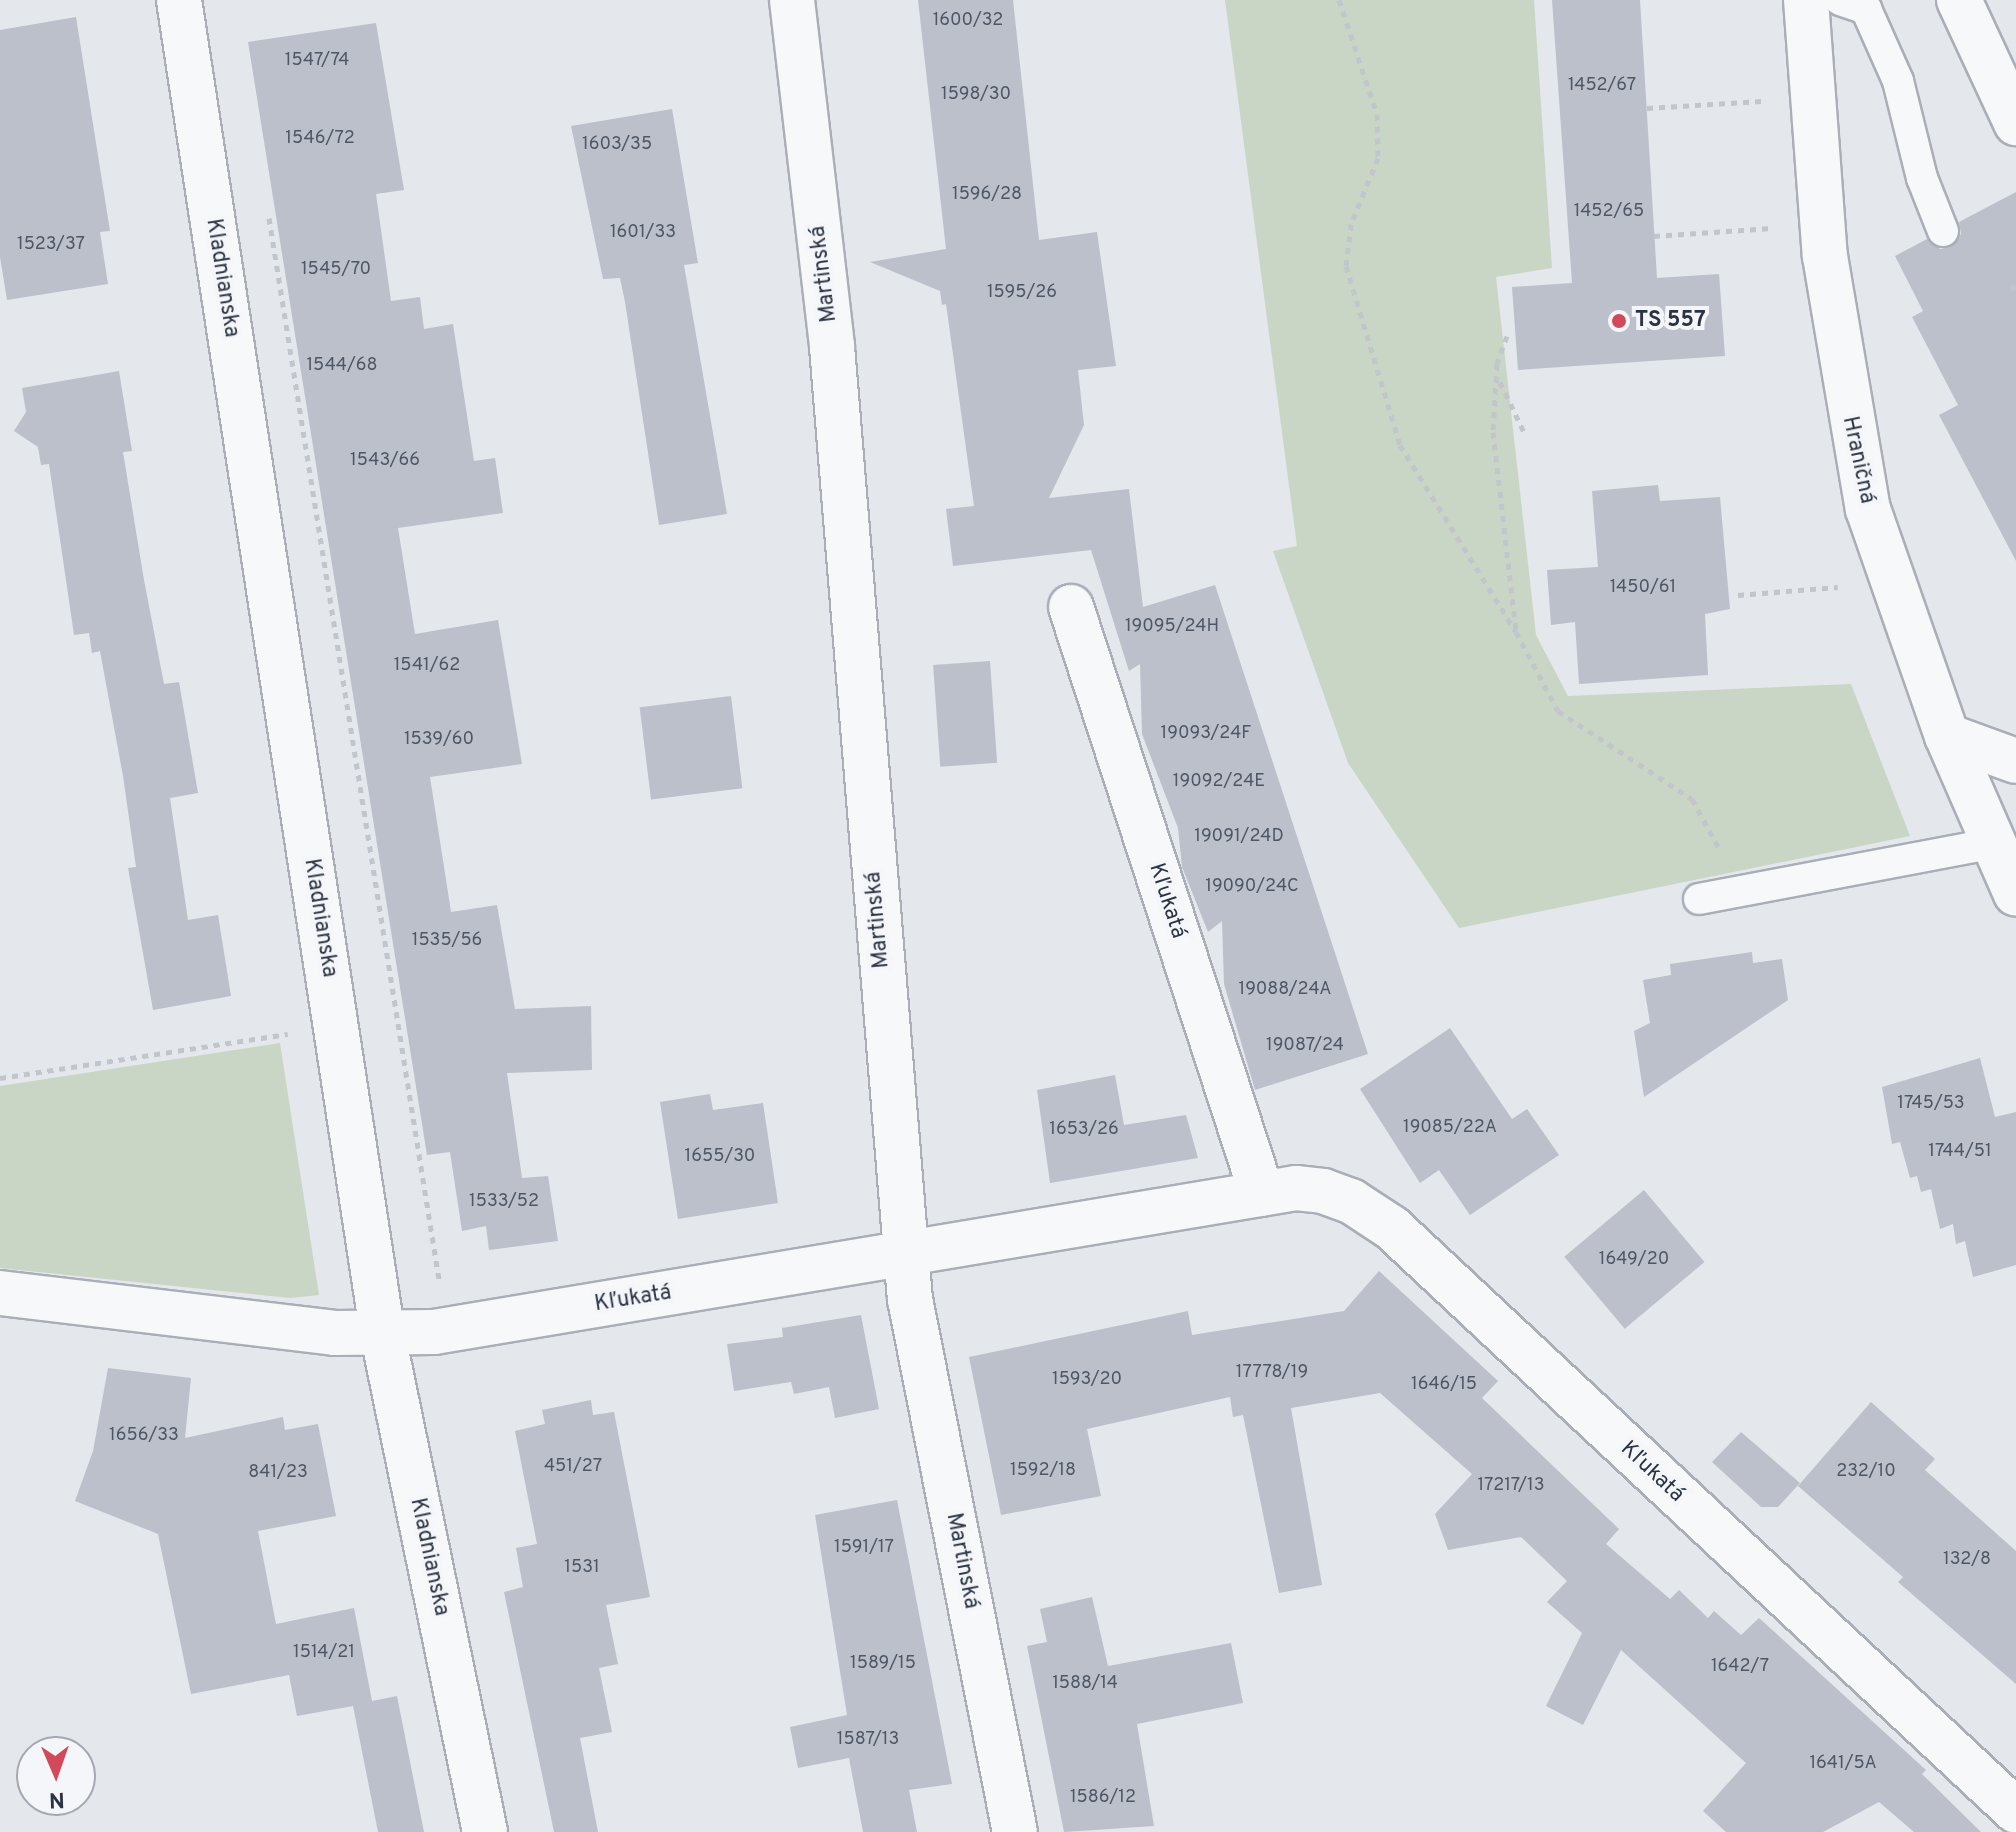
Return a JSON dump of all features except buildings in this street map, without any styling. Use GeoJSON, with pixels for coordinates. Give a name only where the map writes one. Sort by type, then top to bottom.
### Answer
{"type":"FeatureCollection","features":[{"type":"Feature","properties":{"kind":"street","name":"Kladnianska"},"geometry":{"type":"LineString","coordinates":[[179,0],[383,1336],[485,1832]]}},
{"type":"Feature","properties":{"kind":"street","name":"Martinská"},"geometry":{"type":"LineString","coordinates":[[792,0],[832,347],[905,1253],[1015,1832]]}},
{"type":"Feature","properties":{"kind":"street","name":"Hraničná"},"geometry":{"type":"LineString","coordinates":[[1806,0],[1825,256],[1847,408],[1868,509],[1947,736],[1991,844],[2016,894]]}},
{"type":"Feature","properties":{"kind":"street"},"geometry":{"type":"LineString","coordinates":[[1959,0],[2016,123]]}},
{"type":"Feature","properties":{"kind":"street","name":"Kľukatá"},"geometry":{"type":"LineString","coordinates":[[1071,607],[1262,1194]]}},
{"type":"Feature","properties":{"kind":"street"},"geometry":{"type":"LineString","coordinates":[[1947,736],[2016,761]]}},
{"type":"Feature","properties":{"kind":"street","name":"Kľukatá"},"geometry":{"type":"LineString","coordinates":[[0,1293],[383,1336],[434,1332],[1296,1188],[1323,1191],[1351,1201],[1392,1228],[2016,1811]]}},
{"type":"Feature","properties":{"kind":"lane"},"geometry":{"type":"LineString","coordinates":[[1840,0],[1866,9],[1886,52],[1898,81],[1922,178],[1943,231]]}},
{"type":"Feature","properties":{"kind":"lane"},"geometry":{"type":"LineString","coordinates":[[1699,899],[1991,844]]}},
{"type":"Feature","properties":{"kind":"path"},"geometry":{"type":"LineString","coordinates":[[1339,0],[1377,114],[1378,158],[1351,224],[1346,266],[1400,445],[1516,632],[1558,711],[1692,799],[1742,891]]}},
{"type":"Feature","properties":{"kind":"path"},"geometry":{"type":"LineString","coordinates":[[1647,108],[1767,100]]}},
{"type":"Feature","properties":{"kind":"path"},"geometry":{"type":"LineString","coordinates":[[266,205],[441,1292],[434,1332]]}},
{"type":"Feature","properties":{"kind":"path"},"geometry":{"type":"LineString","coordinates":[[1654,236],[1777,228]]}},
{"type":"Feature","properties":{"kind":"path"},"geometry":{"type":"LineString","coordinates":[[1507,336],[1497,364],[1499,381],[1493,432],[1516,632]]}},
{"type":"Feature","properties":{"kind":"path"},"geometry":{"type":"LineString","coordinates":[[1499,381],[1524,432]]}},
{"type":"Feature","properties":{"kind":"path"},"geometry":{"type":"LineString","coordinates":[[1738,595],[1838,587]]}},
{"type":"Feature","properties":{"kind":"path"},"geometry":{"type":"LineString","coordinates":[[0,1078],[288,1033]]}},
{"type":"Feature","properties":{"kind":"green space"},"geometry":{"type":"Polygon","coordinates":[[[1225,0],[1534,0],[1552,268],[1496,277],[1536,635],[1568,696],[1851,684],[1910,836],[1459,928],[1348,763],[1273,551],[1297,546],[1225,0]]]}},
{"type":"Feature","properties":{"kind":"green space"},"geometry":{"type":"Polygon","coordinates":[[[280,1043],[319,1295],[290,1298],[0,1268],[0,1086],[280,1043]]]}},
{"type":"Feature","properties":{"kind":"place","name":"TS 557"},"geometry":{"type":"Point","coordinates":[1619,321]}}]}
